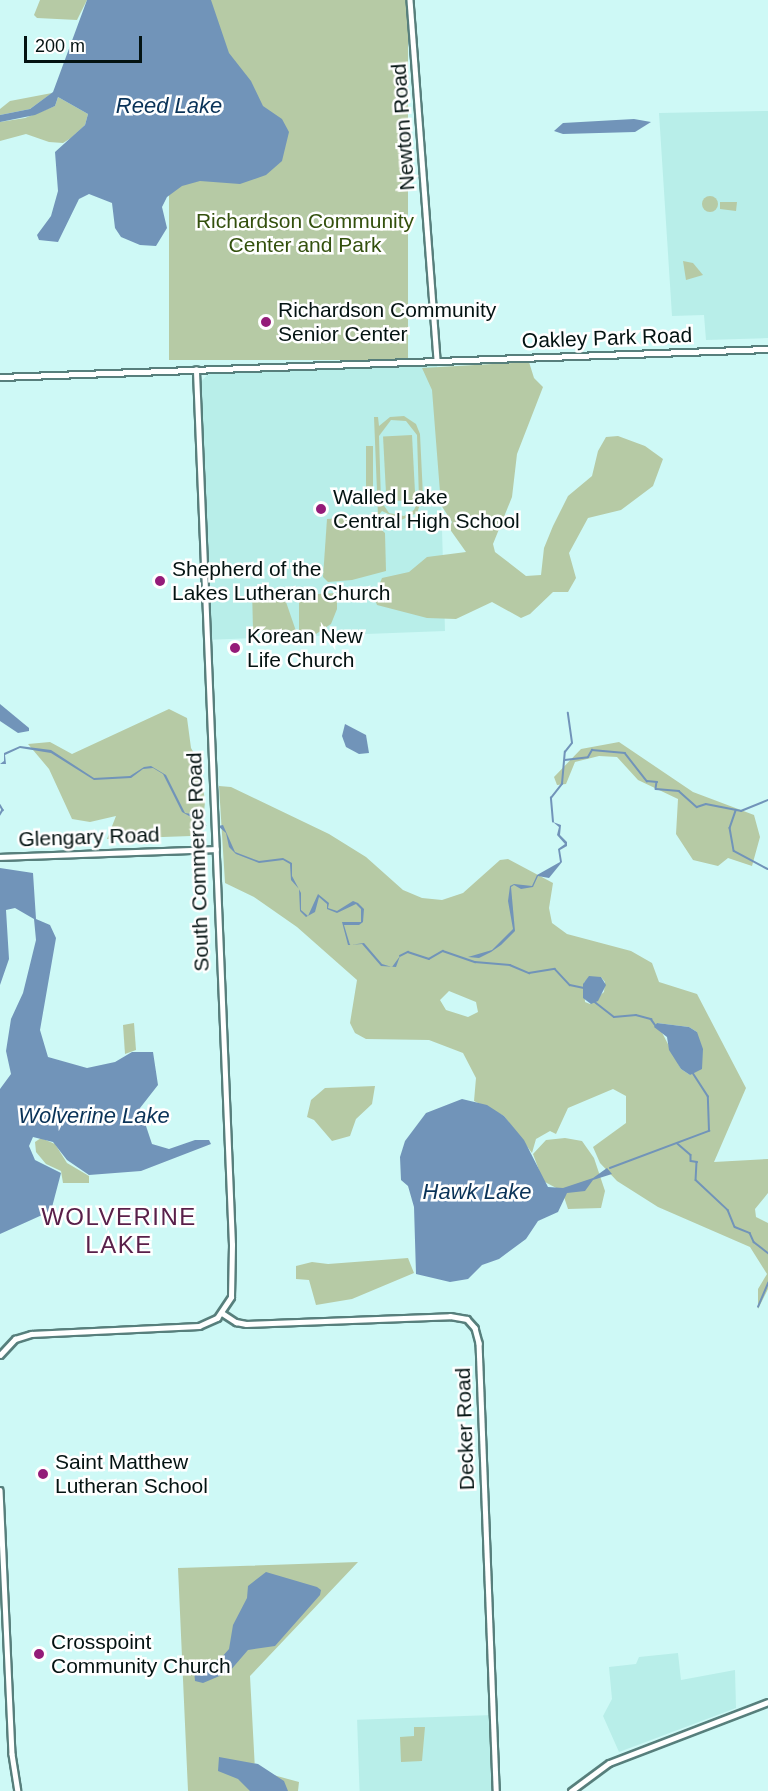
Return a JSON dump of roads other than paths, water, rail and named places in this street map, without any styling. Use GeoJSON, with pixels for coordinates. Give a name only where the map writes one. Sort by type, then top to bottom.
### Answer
{"type":"FeatureCollection","features":[{"type":"Feature","properties":{"kind":"main road"},"geometry":{"type":"LineString","coordinates":[[572,1791],[609,1763],[768,1702]]}},
{"type":"Feature","properties":{"kind":"street","name":"Newton Road"},"geometry":{"type":"LineString","coordinates":[[410,0],[437,360]]}},
{"type":"Feature","properties":{"kind":"street","name":"Oakley Park Road"},"geometry":{"type":"LineString","coordinates":[[196,370],[768,349]]}},
{"type":"Feature","properties":{"kind":"street"},"geometry":{"type":"LineString","coordinates":[[0,377],[196,370]]}},
{"type":"Feature","properties":{"kind":"street","name":"South Commerce Road"},"geometry":{"type":"LineString","coordinates":[[196,370],[233,1275],[231,1297],[222,1313]]}},
{"type":"Feature","properties":{"kind":"street","name":"Glengary Road"},"geometry":{"type":"LineString","coordinates":[[0,857],[216,849]]}},
{"type":"Feature","properties":{"kind":"street"},"geometry":{"type":"LineString","coordinates":[[0,1355],[15,1339],[31,1334],[199,1326],[222,1313]]}},
{"type":"Feature","properties":{"kind":"street","name":"Decker Road"},"geometry":{"type":"LineString","coordinates":[[222,1313],[236,1322],[246,1324],[456,1316],[475,1328],[479,1343],[496,1791]]}},
{"type":"Feature","properties":{"kind":"street"},"geometry":{"type":"LineString","coordinates":[[0,1490],[12,1754],[18,1791]]}},
{"type":"Feature","properties":{"kind":"water","name":"Reed Lake"},"geometry":{"type":"Polygon","coordinates":[[[87,0],[211,0],[229,53],[251,81],[263,106],[282,119],[289,132],[282,161],[266,175],[240,184],[200,181],[182,186],[167,197],[162,207],[167,228],[156,246],[140,245],[121,237],[115,228],[112,203],[89,194],[79,199],[58,242],[39,240],[37,235],[51,216],[58,191],[55,152],[85,125],[88,114],[58,97],[55,106],[35,115],[0,122],[0,115],[30,109],[53,92],[87,0]]]}},
{"type":"Feature","properties":{"kind":"water"},"geometry":{"type":"Polygon","coordinates":[[[634,119],[651,122],[635,132],[563,134],[554,131],[563,123],[634,119]]]}},
{"type":"Feature","properties":{"kind":"water"},"geometry":{"type":"Polygon","coordinates":[[[0,704],[29,728],[29,731],[18,733],[0,721],[0,704]]]}},
{"type":"Feature","properties":{"kind":"water"},"geometry":{"type":"Polygon","coordinates":[[[345,724],[366,735],[369,753],[359,754],[346,747],[342,736],[345,724]]]}},
{"type":"Feature","properties":{"kind":"water"},"geometry":{"type":"Polygon","coordinates":[[[20,746],[51,750],[94,778],[130,776],[144,767],[151,766],[166,775],[185,813],[198,815],[207,826],[182,812],[163,774],[153,768],[143,769],[131,778],[94,780],[51,753],[20,748],[5,755],[6,764],[0,764],[4,761],[4,753],[20,746]]]}},
{"type":"Feature","properties":{"kind":"water"},"geometry":{"type":"Polygon","coordinates":[[[553,822],[561,825],[560,835],[567,842],[567,846],[560,850],[562,862],[549,878],[538,876],[533,887],[521,889],[514,885],[511,887],[515,931],[491,952],[479,958],[468,957],[492,950],[513,929],[508,901],[510,886],[514,884],[532,886],[537,875],[560,862],[558,849],[565,844],[557,835],[559,827],[553,822]]]}},
{"type":"Feature","properties":{"kind":"water"},"geometry":{"type":"Polygon","coordinates":[[[223,825],[235,852],[259,861],[283,858],[292,863],[292,876],[299,889],[291,880],[290,864],[283,860],[259,863],[236,854],[229,847],[226,833],[218,826],[223,825]]]}},
{"type":"Feature","properties":{"kind":"water","name":"Wolverine Lake"},"geometry":{"type":"Polygon","coordinates":[[[0,868],[33,873],[36,919],[50,925],[56,938],[40,1030],[48,1057],[87,1068],[115,1062],[132,1052],[153,1052],[158,1085],[140,1108],[152,1144],[169,1149],[195,1140],[209,1140],[211,1144],[141,1171],[89,1175],[67,1160],[53,1142],[33,1137],[29,1146],[35,1160],[61,1173],[51,1211],[0,1234],[0,1089],[11,1074],[6,1051],[11,1019],[23,993],[36,940],[34,919],[15,908],[6,910],[9,959],[0,985],[0,868]]]}},
{"type":"Feature","properties":{"kind":"water"},"geometry":{"type":"Polygon","coordinates":[[[299,889],[301,910],[308,916],[306,917],[300,911],[299,889]]]}},
{"type":"Feature","properties":{"kind":"water"},"geometry":{"type":"Polygon","coordinates":[[[318,894],[329,903],[328,908],[337,911],[353,901],[364,909],[363,922],[359,925],[344,925],[350,945],[348,945],[342,922],[361,922],[361,909],[356,904],[337,913],[327,909],[327,904],[319,897],[315,912],[308,916],[318,894]]]}},
{"type":"Feature","properties":{"kind":"water"},"geometry":{"type":"Polygon","coordinates":[[[364,943],[382,964],[391,967],[381,966],[362,944],[352,945],[364,943]]]}},
{"type":"Feature","properties":{"kind":"water"},"geometry":{"type":"Polygon","coordinates":[[[589,976],[601,977],[606,985],[598,1001],[591,1004],[583,998],[583,984],[589,976]]]}},
{"type":"Feature","properties":{"kind":"water"},"geometry":{"type":"Polygon","coordinates":[[[657,1023],[689,1027],[697,1032],[703,1049],[702,1069],[690,1075],[681,1069],[669,1050],[667,1037],[654,1027],[657,1023]]]}},
{"type":"Feature","properties":{"kind":"water","name":"Hawk Lake"},"geometry":{"type":"Polygon","coordinates":[[[462,1099],[487,1105],[504,1116],[524,1140],[548,1187],[563,1188],[593,1178],[607,1168],[612,1174],[593,1180],[585,1191],[567,1193],[558,1212],[538,1221],[526,1239],[499,1259],[482,1265],[468,1279],[450,1282],[416,1274],[414,1207],[408,1186],[401,1180],[400,1157],[405,1141],[426,1113],[462,1099]]]}},
{"type":"Feature","properties":{"kind":"water"},"geometry":{"type":"Polygon","coordinates":[[[266,1572],[317,1587],[321,1590],[320,1595],[275,1646],[248,1650],[229,1672],[203,1683],[195,1681],[194,1670],[221,1658],[229,1649],[233,1625],[247,1598],[248,1586],[266,1572]]]}},
{"type":"Feature","properties":{"kind":"water"},"geometry":{"type":"Polygon","coordinates":[[[219,1757],[258,1764],[284,1781],[288,1791],[250,1791],[238,1779],[218,1771],[219,1757]]]}},
{"type":"Feature","properties":{"kind":"waterway"},"geometry":{"type":"LineString","coordinates":[[553,822],[551,798],[562,784],[565,752],[572,743],[568,713]]}},
{"type":"Feature","properties":{"kind":"waterway"},"geometry":{"type":"LineString","coordinates":[[565,760],[588,757],[592,750],[625,753],[647,781],[657,782],[656,789],[679,791],[697,807],[706,804],[741,811],[768,800]]}},
{"type":"Feature","properties":{"kind":"waterway"},"geometry":{"type":"LineString","coordinates":[[0,805],[3,810],[0,815]]}},
{"type":"Feature","properties":{"kind":"waterway"},"geometry":{"type":"LineString","coordinates":[[736,811],[730,828],[734,851],[768,869]]}},
{"type":"Feature","properties":{"kind":"waterway"},"geometry":{"type":"LineString","coordinates":[[400,956],[408,952],[429,959],[443,951],[475,962],[510,965],[529,973],[555,969],[570,985],[584,988]]}},
{"type":"Feature","properties":{"kind":"waterway"},"geometry":{"type":"LineString","coordinates":[[595,1002],[614,1017],[636,1015],[651,1019],[656,1026]]}},
{"type":"Feature","properties":{"kind":"waterway"},"geometry":{"type":"LineString","coordinates":[[610,1168],[709,1131],[708,1097],[692,1072]]}},
{"type":"Feature","properties":{"kind":"waterway"},"geometry":{"type":"LineString","coordinates":[[677,1143],[691,1155],[691,1161],[697,1162],[696,1180],[728,1210],[735,1227],[750,1233],[754,1242],[768,1253]]}},
{"type":"Feature","properties":{"kind":"waterway"},"geometry":{"type":"LineString","coordinates":[[758,1307],[768,1283]]}},
{"type":"Feature","properties":{"kind":"place","name":"Richardson Community Senior Center"},"geometry":{"type":"Point","coordinates":[266,322]}},
{"type":"Feature","properties":{"kind":"place","name":"Walled Lake Central High School"},"geometry":{"type":"Point","coordinates":[321,509]}},
{"type":"Feature","properties":{"kind":"place","name":"Shepherd of the Lakes Lutheran Church"},"geometry":{"type":"Point","coordinates":[160,581]}},
{"type":"Feature","properties":{"kind":"place","name":"Korean New Life Church"},"geometry":{"type":"Point","coordinates":[235,648]}},
{"type":"Feature","properties":{"kind":"place","name":"Saint Matthew Lutheran School"},"geometry":{"type":"Point","coordinates":[43,1474]}},
{"type":"Feature","properties":{"kind":"place","name":"Crosspoint Community Church"},"geometry":{"type":"Point","coordinates":[39,1654]}},
{"type":"Feature","properties":{"kind":"district","name":"WOLVERINE LAKE"},"geometry":{"type":"Point","coordinates":[119,1231]}},
{"type":"Feature","properties":{"kind":"park label","name":"Richardson Community Center and Park"},"geometry":{"type":"Point","coordinates":[305,233]}}]}
